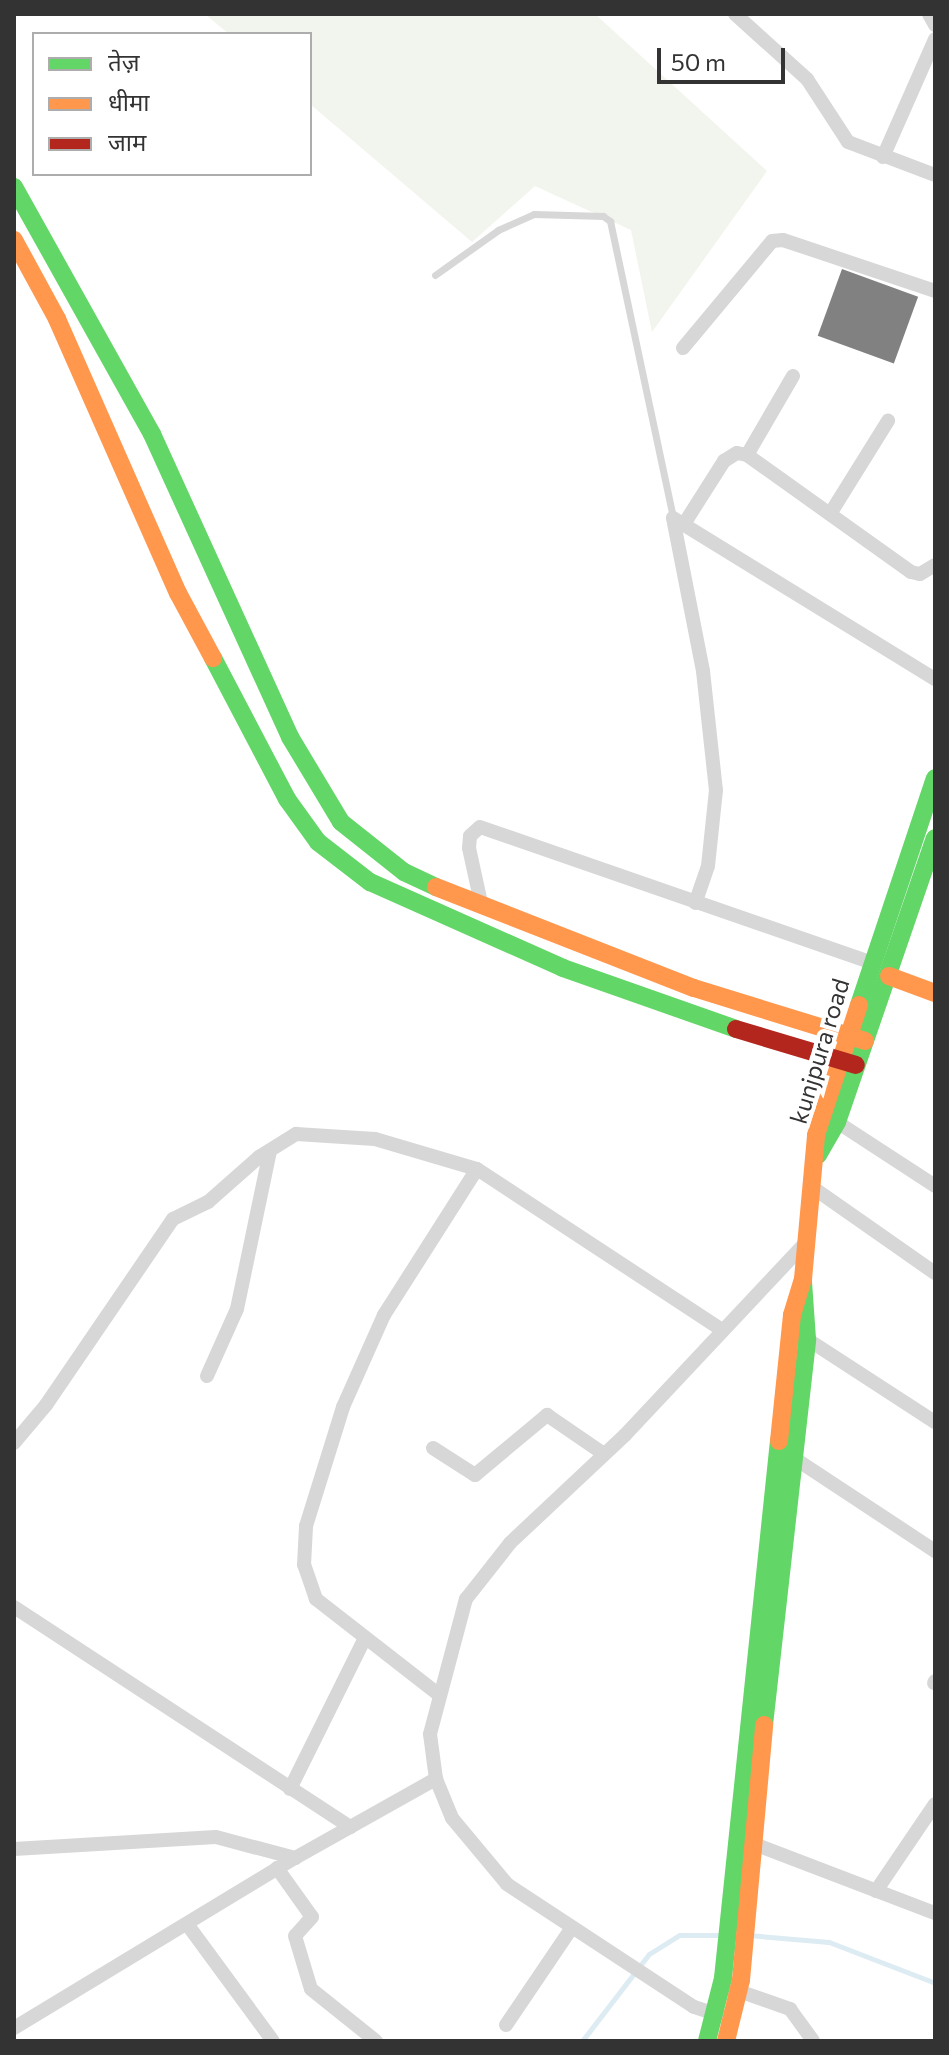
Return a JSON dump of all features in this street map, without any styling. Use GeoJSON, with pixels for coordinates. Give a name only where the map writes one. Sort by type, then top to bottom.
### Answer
{"type":"FeatureCollection","features":[{"type":"Feature","properties":{"kind":"street"},"geometry":{"type":"LineString","coordinates":[[735,14],[807,79],[848,142],[935,175]]}},
{"type":"Feature","properties":{"kind":"street"},"geometry":{"type":"LineString","coordinates":[[929,14],[935,25]]}},
{"type":"Feature","properties":{"kind":"street"},"geometry":{"type":"LineString","coordinates":[[883,157],[935,39]]}},
{"type":"Feature","properties":{"kind":"street"},"geometry":{"type":"LineString","coordinates":[[14,187],[190,508],[249,650],[314,783],[341,822],[366,846],[404,872],[694,988],[865,1041]]}},
{"type":"Feature","properties":{"kind":"street"},"geometry":{"type":"LineString","coordinates":[[14,240],[57,319],[178,593],[287,799],[318,842],[370,882],[563,968],[846,1063]]}},
{"type":"Feature","properties":{"kind":"street"},"geometry":{"type":"LineString","coordinates":[[683,348],[772,241],[797,244],[935,291]]}},
{"type":"Feature","properties":{"kind":"street"},"geometry":{"type":"LineString","coordinates":[[747,455],[793,376]]}},
{"type":"Feature","properties":{"kind":"street"},"geometry":{"type":"LineString","coordinates":[[830,514],[888,421]]}},
{"type":"Feature","properties":{"kind":"street"},"geometry":{"type":"LineString","coordinates":[[695,903],[708,866],[716,790],[703,671],[679,521],[724,461],[737,453],[747,455],[911,572],[920,574],[935,565]]}},
{"type":"Feature","properties":{"kind":"street"},"geometry":{"type":"LineString","coordinates":[[679,521],[935,679]]}},
{"type":"Feature","properties":{"kind":"street","name":"kunjpura road"},"geometry":{"type":"LineString","coordinates":[[818,1155],[837,1122],[847,1035],[935,778]]}},
{"type":"Feature","properties":{"kind":"street"},"geometry":{"type":"LineString","coordinates":[[481,903],[469,848],[470,836],[480,827],[873,963]]}},
{"type":"Feature","properties":{"kind":"street","name":"kunjpura road"},"geometry":{"type":"LineString","coordinates":[[818,1155],[816,1135],[846,1063],[865,1041],[932,861],[935,838]]}},
{"type":"Feature","properties":{"kind":"street"},"geometry":{"type":"LineString","coordinates":[[889,976],[935,993]]}},
{"type":"Feature","properties":{"kind":"street"},"geometry":{"type":"LineString","coordinates":[[837,1122],[935,1186]]}},
{"type":"Feature","properties":{"kind":"street"},"geometry":{"type":"LineString","coordinates":[[14,1443],[46,1405],[163,1230],[178,1215],[216,1197],[270,1151],[296,1134],[318,1132],[375,1139],[477,1169],[722,1330]]}},
{"type":"Feature","properties":{"kind":"street"},"geometry":{"type":"LineString","coordinates":[[207,1376],[237,1309],[270,1151]]}},
{"type":"Feature","properties":{"kind":"street"},"geometry":{"type":"LineString","coordinates":[[742,1889],[754,1844],[807,1339],[803,1279],[805,1243],[818,1155]]}},
{"type":"Feature","properties":{"kind":"street"},"geometry":{"type":"LineString","coordinates":[[438,1694],[316,1599],[304,1565],[306,1526],[343,1407],[384,1315],[477,1169]]}},
{"type":"Feature","properties":{"kind":"street"},"geometry":{"type":"LineString","coordinates":[[812,1187],[935,1273]]}},
{"type":"Feature","properties":{"kind":"street"},"geometry":{"type":"LineString","coordinates":[[723,2016],[694,2007],[607,1953],[507,1884],[475,1851],[452,1818],[436,1779],[430,1734],[438,1694],[466,1599],[510,1543],[604,1454],[805,1243]]}},
{"type":"Feature","properties":{"kind":"street"},"geometry":{"type":"LineString","coordinates":[[707,2041],[723,2016],[731,1983],[742,1889],[792,1315],[803,1279]]}},
{"type":"Feature","properties":{"kind":"street"},"geometry":{"type":"LineString","coordinates":[[807,1339],[935,1422]]}},
{"type":"Feature","properties":{"kind":"street"},"geometry":{"type":"LineString","coordinates":[[433,1448],[475,1475],[547,1415],[604,1454]]}},
{"type":"Feature","properties":{"kind":"street"},"geometry":{"type":"LineString","coordinates":[[794,1458],[935,1551]]}},
{"type":"Feature","properties":{"kind":"street"},"geometry":{"type":"LineString","coordinates":[[14,1607],[350,1827]]}},
{"type":"Feature","properties":{"kind":"street"},"geometry":{"type":"LineString","coordinates":[[290,1789],[365,1638]]}},
{"type":"Feature","properties":{"kind":"street"},"geometry":{"type":"LineString","coordinates":[[14,2028],[277,1868],[436,1779]]}},
{"type":"Feature","properties":{"kind":"street"},"geometry":{"type":"LineString","coordinates":[[876,1891],[935,1804]]}},
{"type":"Feature","properties":{"kind":"street"},"geometry":{"type":"LineString","coordinates":[[14,1849],[216,1837],[295,1858]]}},
{"type":"Feature","properties":{"kind":"street"},"geometry":{"type":"LineString","coordinates":[[754,1844],[935,1913]]}},
{"type":"Feature","properties":{"kind":"street"},"geometry":{"type":"LineString","coordinates":[[277,1868],[312,1917],[295,1936],[311,1989],[376,2041]]}},
{"type":"Feature","properties":{"kind":"street"},"geometry":{"type":"LineString","coordinates":[[187,1924],[273,2041]]}},
{"type":"Feature","properties":{"kind":"street"},"geometry":{"type":"LineString","coordinates":[[506,2025],[571,1929]]}},
{"type":"Feature","properties":{"kind":"street"},"geometry":{"type":"LineString","coordinates":[[731,1983],[790,2009],[813,2041]]}},
{"type":"Feature","properties":{"kind":"street"},"geometry":{"type":"LineString","coordinates":[[723,2016],[726,2041]]}},
{"type":"Feature","properties":{"kind":"lane"},"geometry":{"type":"LineString","coordinates":[[435,275],[516,219],[552,213],[603,216],[610,221],[679,521]]}},
{"type":"Feature","properties":{"kind":"shaded area"},"geometry":{"type":"Polygon","coordinates":[[[205,14],[595,14],[767,171],[652,332],[631,230],[535,186],[472,242],[312,106],[312,32],[227,32],[205,14]]]}},
{"type":"Feature","properties":{"kind":"building"},"geometry":{"type":"Polygon","coordinates":[[[842,269],[918,297],[894,363],[818,336],[842,269]]]}},
{"type":"Feature","properties":{"kind":"waterway"},"geometry":{"type":"LineString","coordinates":[[582,2041],[649,1954],[680,1935],[722,1935]]}},
{"type":"Feature","properties":{"kind":"waterway"},"geometry":{"type":"LineString","coordinates":[[748,1935],[829,1942],[935,1983]]}},
{"type":"Feature","properties":{"kind":"traffic: fast"},"geometry":{"type":"LineString","coordinates":[[14,187],[152,434],[290,737],[341,822],[404,872],[436,887]]}},
{"type":"Feature","properties":{"kind":"traffic: fast"},"geometry":{"type":"LineString","coordinates":[[213,658],[287,799],[318,842],[370,882],[563,968],[736,1029]]}},
{"type":"Feature","properties":{"kind":"traffic: fast"},"geometry":{"type":"LineString","coordinates":[[859,1005],[935,778]]}},
{"type":"Feature","properties":{"kind":"traffic: fast"},"geometry":{"type":"LineString","coordinates":[[818,1155],[837,1122],[935,838]]}},
{"type":"Feature","properties":{"kind":"traffic: fast"},"geometry":{"type":"LineString","coordinates":[[764,1725],[807,1339],[803,1282]]}},
{"type":"Feature","properties":{"kind":"traffic: fast"},"geometry":{"type":"LineString","coordinates":[[707,2041],[723,1978],[779,1441]]}},
{"type":"Feature","properties":{"kind":"traffic: slow"},"geometry":{"type":"LineString","coordinates":[[14,240],[57,319],[178,593],[213,658]]}},
{"type":"Feature","properties":{"kind":"traffic: slow"},"geometry":{"type":"LineString","coordinates":[[436,887],[694,988],[865,1041]]}},
{"type":"Feature","properties":{"kind":"traffic: slow"},"geometry":{"type":"LineString","coordinates":[[889,976],[935,993]]}},
{"type":"Feature","properties":{"kind":"traffic: slow"},"geometry":{"type":"LineString","coordinates":[[779,1441],[792,1315],[803,1279],[816,1135],[859,1005]]}},
{"type":"Feature","properties":{"kind":"traffic: slow"},"geometry":{"type":"LineString","coordinates":[[726,2041],[741,1980],[764,1725]]}},
{"type":"Feature","properties":{"kind":"traffic: jam"},"geometry":{"type":"LineString","coordinates":[[736,1029],[856,1065]]}}]}
